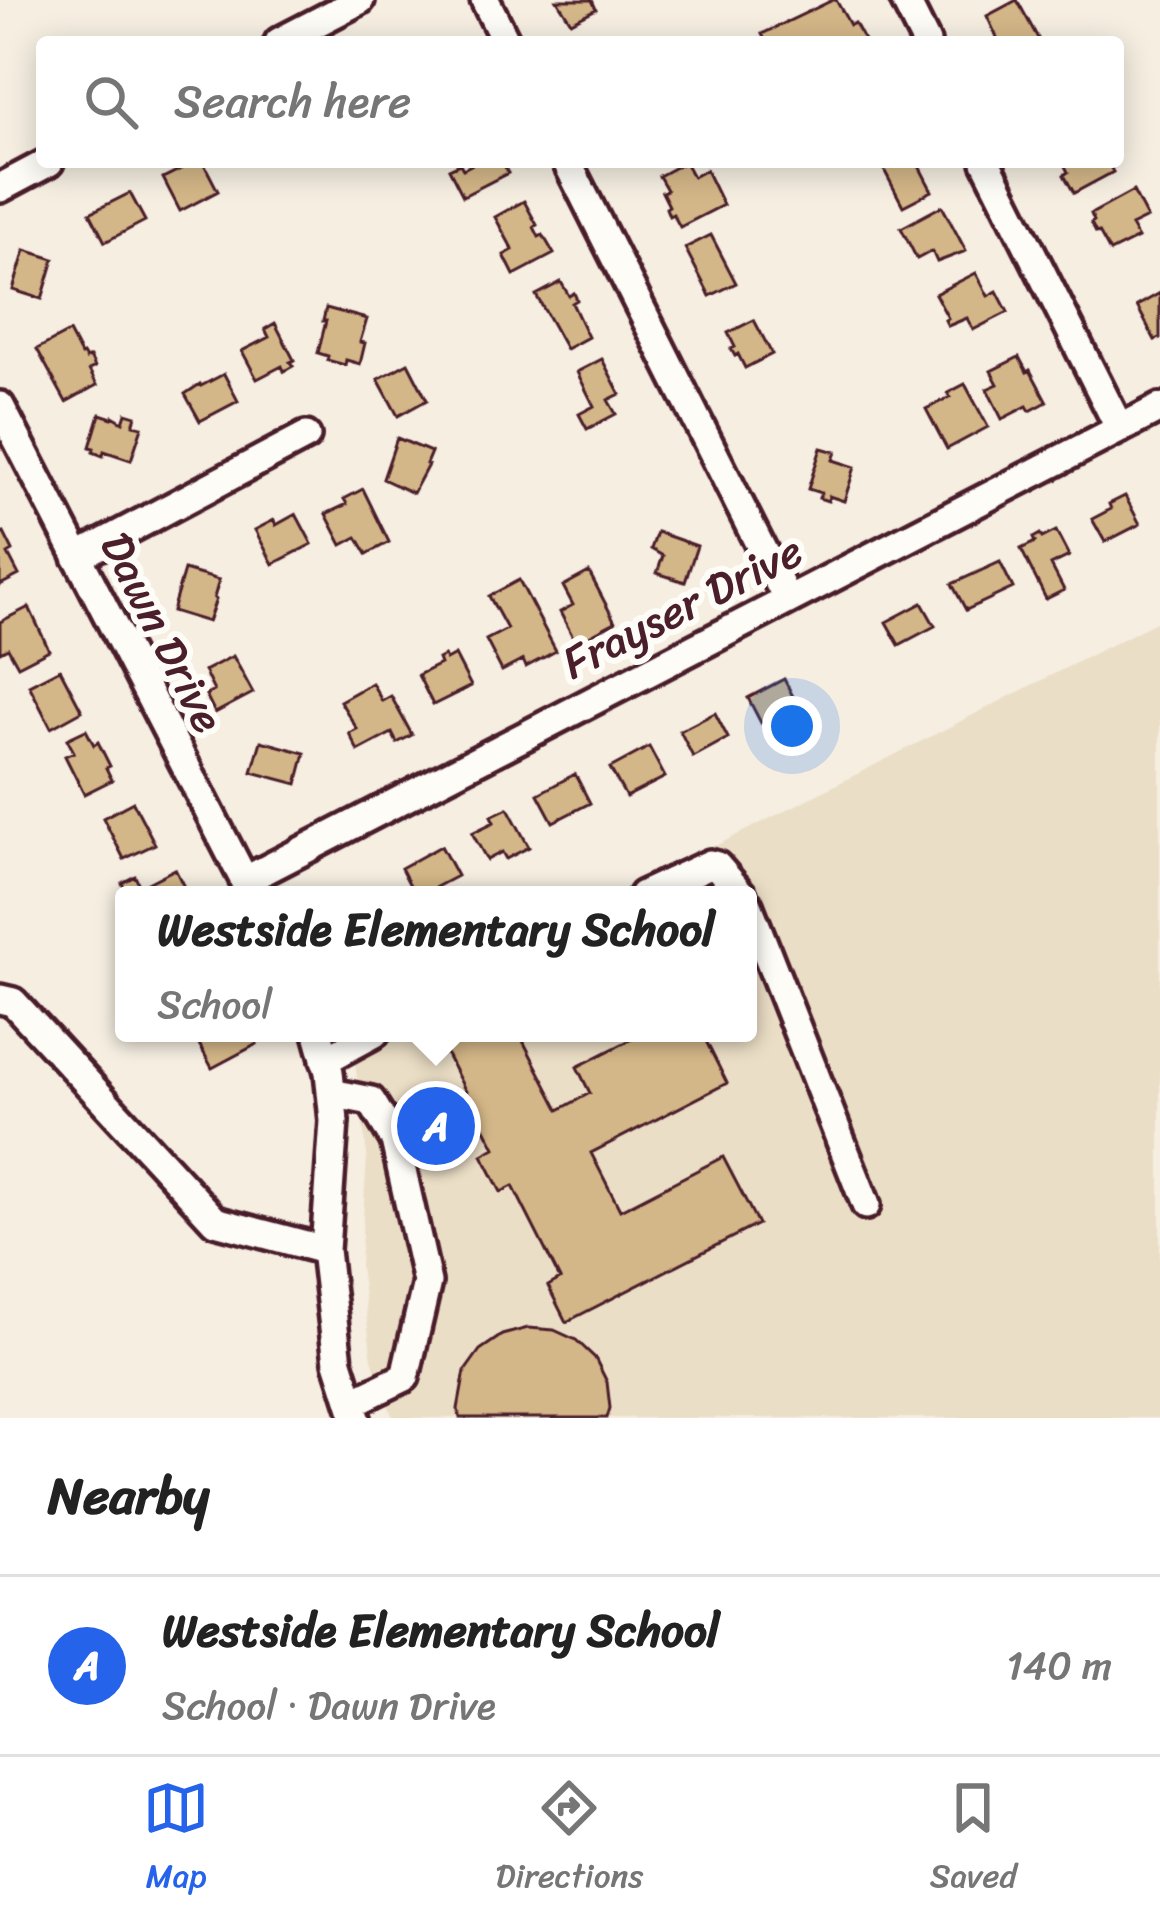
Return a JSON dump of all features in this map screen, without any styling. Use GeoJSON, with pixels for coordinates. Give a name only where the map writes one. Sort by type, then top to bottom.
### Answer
{"type":"FeatureCollection","features":[{"type":"Feature","properties":{"kind":"street"},"geometry":{"type":"LineString","coordinates":[[291,36],[360,0]]}},
{"type":"Feature","properties":{"kind":"street"},"geometry":{"type":"LineString","coordinates":[[485,0],[503,36]]}},
{"type":"Feature","properties":{"kind":"street"},"geometry":{"type":"LineString","coordinates":[[905,0],[923,36]]}},
{"type":"Feature","properties":{"kind":"street"},"geometry":{"type":"LineString","coordinates":[[0,188],[38,168]]}},
{"type":"Feature","properties":{"kind":"street"},"geometry":{"type":"LineString","coordinates":[[570,168],[787,599]]}},
{"type":"Feature","properties":{"kind":"street"},"geometry":{"type":"LineString","coordinates":[[989,168],[1120,429]]}},
{"type":"Feature","properties":{"kind":"street","name":"Dawn Drive"},"geometry":{"type":"LineString","coordinates":[[0,406],[247,886]]}},
{"type":"Feature","properties":{"kind":"street","name":"Frayser Drive"},"geometry":{"type":"LineString","coordinates":[[252,886],[787,599],[1160,408]]}},
{"type":"Feature","properties":{"kind":"street"},"geometry":{"type":"LineString","coordinates":[[77,557],[306,436]]}},
{"type":"Feature","properties":{"kind":"street"},"geometry":{"type":"LineString","coordinates":[[661,886],[710,865],[717,866],[734,886]]}},
{"type":"Feature","properties":{"kind":"street"},"geometry":{"type":"LineString","coordinates":[[757,928],[866,1204]]}},
{"type":"Feature","properties":{"kind":"street"},"geometry":{"type":"LineString","coordinates":[[0,999],[13,1002],[215,1221],[325,1250]]}},
{"type":"Feature","properties":{"kind":"street"},"geometry":{"type":"LineString","coordinates":[[321,1046],[334,1121],[325,1250],[338,1362],[354,1410],[405,1377],[427,1282],[395,1140],[371,1101],[331,1093]]}},
{"type":"Feature","properties":{"kind":"shaded area"},"geometry":{"type":"Polygon","coordinates":[[[1160,620],[1160,1418],[393,1418],[372,1359],[360,1266],[367,1155],[352,1042],[757,1042],[757,886],[637,886],[1160,620]]]}},
{"type":"Feature","properties":{"kind":"building"},"geometry":{"type":"Polygon","coordinates":[[[557,0],[592,0],[596,9],[571,22],[557,0]]]}},
{"type":"Feature","properties":{"kind":"building"},"geometry":{"type":"Polygon","coordinates":[[[836,0],[862,36],[763,36],[836,0]]]}},
{"type":"Feature","properties":{"kind":"building"},"geometry":{"type":"Polygon","coordinates":[[[1017,0],[1037,36],[996,36],[987,16],[1017,0]]]}},
{"type":"Feature","properties":{"kind":"building"},"geometry":{"type":"Polygon","coordinates":[[[183,168],[206,168],[218,191],[180,211],[163,178],[183,168]]]}},
{"type":"Feature","properties":{"kind":"building"},"geometry":{"type":"Polygon","coordinates":[[[505,168],[508,173],[463,196],[449,169],[505,168]]]}},
{"type":"Feature","properties":{"kind":"building"},"geometry":{"type":"Polygon","coordinates":[[[674,168],[688,168],[693,177],[706,170],[723,205],[680,227],[673,214],[669,216],[662,192],[667,190],[659,176],[674,168]]]}},
{"type":"Feature","properties":{"kind":"building"},"geometry":{"type":"Polygon","coordinates":[[[883,168],[920,168],[932,191],[903,206],[883,168]]]}},
{"type":"Feature","properties":{"kind":"building"},"geometry":{"type":"Polygon","coordinates":[[[1066,168],[1111,168],[1113,172],[1074,193],[1064,175],[1066,168]]]}},
{"type":"Feature","properties":{"kind":"building"},"geometry":{"type":"Polygon","coordinates":[[[1133,191],[1147,218],[1131,226],[1138,238],[1110,252],[1091,223],[1091,214],[1133,191]]]}},
{"type":"Feature","properties":{"kind":"building"},"geometry":{"type":"Polygon","coordinates":[[[130,193],[145,221],[105,242],[90,213],[130,193]]]}},
{"type":"Feature","properties":{"kind":"building"},"geometry":{"type":"Polygon","coordinates":[[[524,201],[539,237],[543,235],[554,254],[514,275],[504,255],[513,250],[495,217],[524,201]]]}},
{"type":"Feature","properties":{"kind":"building"},"geometry":{"type":"Polygon","coordinates":[[[942,206],[966,251],[937,262],[932,251],[917,259],[901,228],[942,206]]]}},
{"type":"Feature","properties":{"kind":"building"},"geometry":{"type":"Polygon","coordinates":[[[711,235],[736,283],[710,296],[685,248],[711,235]]]}},
{"type":"Feature","properties":{"kind":"building"},"geometry":{"type":"Polygon","coordinates":[[[25,250],[54,259],[42,299],[13,290],[25,250]]]}},
{"type":"Feature","properties":{"kind":"building"},"geometry":{"type":"Polygon","coordinates":[[[976,273],[988,296],[997,291],[1008,312],[973,330],[967,318],[948,326],[935,294],[976,273]]]}},
{"type":"Feature","properties":{"kind":"building"},"geometry":{"type":"Polygon","coordinates":[[[561,282],[569,296],[574,293],[577,300],[572,303],[588,337],[566,349],[536,295],[561,282]]]}},
{"type":"Feature","properties":{"kind":"building"},"geometry":{"type":"Polygon","coordinates":[[[1160,293],[1160,338],[1155,340],[1137,306],[1160,293]]]}},
{"type":"Feature","properties":{"kind":"building"},"geometry":{"type":"Polygon","coordinates":[[[326,308],[367,319],[360,364],[346,360],[345,365],[318,353],[326,308]]]}},
{"type":"Feature","properties":{"kind":"building"},"geometry":{"type":"Polygon","coordinates":[[[754,320],[772,354],[745,368],[731,349],[735,347],[728,333],[754,320]]]}},
{"type":"Feature","properties":{"kind":"building"},"geometry":{"type":"Polygon","coordinates":[[[275,323],[293,366],[284,371],[282,366],[257,379],[242,351],[269,337],[265,329],[275,323]]]}},
{"type":"Feature","properties":{"kind":"building"},"geometry":{"type":"Polygon","coordinates":[[[69,332],[81,355],[90,357],[95,367],[89,370],[97,385],[66,402],[37,349],[69,332]]]}},
{"type":"Feature","properties":{"kind":"building"},"geometry":{"type":"Polygon","coordinates":[[[1019,357],[1047,402],[1002,419],[987,389],[998,384],[991,371],[1019,357]]]}},
{"type":"Feature","properties":{"kind":"building"},"geometry":{"type":"Polygon","coordinates":[[[602,359],[620,394],[608,400],[616,414],[587,429],[579,414],[594,406],[577,372],[602,359]]]}},
{"type":"Feature","properties":{"kind":"building"},"geometry":{"type":"Polygon","coordinates":[[[408,363],[427,400],[398,416],[378,379],[408,363]]]}},
{"type":"Feature","properties":{"kind":"building"},"geometry":{"type":"Polygon","coordinates":[[[224,374],[238,401],[200,421],[185,394],[224,374]]]}},
{"type":"Feature","properties":{"kind":"building"},"geometry":{"type":"Polygon","coordinates":[[[965,384],[988,427],[947,449],[926,409],[965,384]]]}},
{"type":"Feature","properties":{"kind":"building"},"geometry":{"type":"Polygon","coordinates":[[[126,413],[136,416],[133,425],[142,427],[131,460],[93,452],[90,447],[100,414],[123,422],[126,413]]]}},
{"type":"Feature","properties":{"kind":"building"},"geometry":{"type":"Polygon","coordinates":[[[397,438],[431,452],[413,493],[383,479],[397,438]]]}},
{"type":"Feature","properties":{"kind":"building"},"geometry":{"type":"Polygon","coordinates":[[[821,448],[836,452],[833,460],[855,467],[844,501],[819,498],[821,493],[808,489],[821,448]]]}},
{"type":"Feature","properties":{"kind":"building"},"geometry":{"type":"Polygon","coordinates":[[[363,489],[389,542],[367,554],[357,537],[342,545],[326,514],[363,489]]]}},
{"type":"Feature","properties":{"kind":"building"},"geometry":{"type":"Polygon","coordinates":[[[1125,496],[1140,524],[1105,542],[1092,519],[1125,496]]]}},
{"type":"Feature","properties":{"kind":"building"},"geometry":{"type":"Polygon","coordinates":[[[296,514],[312,544],[273,564],[255,530],[296,514]]]}},
{"type":"Feature","properties":{"kind":"building"},"geometry":{"type":"Polygon","coordinates":[[[1056,531],[1069,556],[1051,565],[1064,590],[1046,599],[1021,549],[1040,534],[1042,538],[1056,531]]]}},
{"type":"Feature","properties":{"kind":"building"},"geometry":{"type":"Polygon","coordinates":[[[657,532],[697,546],[685,582],[657,573],[663,556],[651,549],[657,532]]]}},
{"type":"Feature","properties":{"kind":"building"},"geometry":{"type":"Polygon","coordinates":[[[4,533],[19,575],[0,585],[0,535],[4,533]]]}},
{"type":"Feature","properties":{"kind":"building"},"geometry":{"type":"Polygon","coordinates":[[[1000,562],[1013,588],[966,610],[952,584],[1000,562]]]}},
{"type":"Feature","properties":{"kind":"building"},"geometry":{"type":"Polygon","coordinates":[[[184,570],[219,580],[208,622],[172,611],[184,570]]]}},
{"type":"Feature","properties":{"kind":"building"},"geometry":{"type":"Polygon","coordinates":[[[589,572],[615,622],[576,643],[560,612],[573,605],[563,586],[589,572]]]}},
{"type":"Feature","properties":{"kind":"building"},"geometry":{"type":"Polygon","coordinates":[[[519,580],[556,651],[526,667],[523,660],[502,671],[486,640],[507,629],[489,596],[519,580]]]}},
{"type":"Feature","properties":{"kind":"building"},"geometry":{"type":"Polygon","coordinates":[[[922,603],[935,626],[899,645],[886,622],[922,603]]]}},
{"type":"Feature","properties":{"kind":"building"},"geometry":{"type":"Polygon","coordinates":[[[29,607],[49,650],[18,666],[8,648],[0,652],[0,622],[29,607]]]}},
{"type":"Feature","properties":{"kind":"building"},"geometry":{"type":"Polygon","coordinates":[[[455,655],[471,686],[433,705],[418,675],[440,664],[438,659],[455,655]]]}},
{"type":"Feature","properties":{"kind":"building"},"geometry":{"type":"Polygon","coordinates":[[[233,656],[253,693],[215,713],[206,695],[214,691],[204,671],[233,656]]]}},
{"type":"Feature","properties":{"kind":"building"},"geometry":{"type":"Polygon","coordinates":[[[60,669],[82,711],[51,728],[29,685],[60,669]]]}},
{"type":"Feature","properties":{"kind":"building"},"geometry":{"type":"Polygon","coordinates":[[[784,679],[797,704],[761,723],[748,698],[784,679]]]}},
{"type":"Feature","properties":{"kind":"building"},"geometry":{"type":"Polygon","coordinates":[[[372,683],[382,701],[391,696],[412,735],[397,743],[392,733],[358,751],[349,733],[357,729],[340,701],[372,683]]]}},
{"type":"Feature","properties":{"kind":"building"},"geometry":{"type":"Polygon","coordinates":[[[715,713],[728,738],[693,757],[680,731],[715,713]]]}},
{"type":"Feature","properties":{"kind":"building"},"geometry":{"type":"Polygon","coordinates":[[[86,730],[94,745],[98,742],[112,780],[84,794],[65,756],[74,752],[67,739],[86,730]]]}},
{"type":"Feature","properties":{"kind":"building"},"geometry":{"type":"Polygon","coordinates":[[[261,741],[305,753],[297,784],[252,772],[261,741]]]}},
{"type":"Feature","properties":{"kind":"building"},"geometry":{"type":"Polygon","coordinates":[[[649,747],[665,777],[626,797],[610,768],[649,747]]]}},
{"type":"Feature","properties":{"kind":"building"},"geometry":{"type":"Polygon","coordinates":[[[575,774],[590,803],[553,822],[538,794],[575,774]]]}},
{"type":"Feature","properties":{"kind":"building"},"geometry":{"type":"Polygon","coordinates":[[[133,802],[155,844],[124,859],[103,818],[133,802]]]}},
{"type":"Feature","properties":{"kind":"building"},"geometry":{"type":"Polygon","coordinates":[[[508,808],[529,847],[506,859],[502,852],[487,860],[472,833],[508,808]]]}},
{"type":"Feature","properties":{"kind":"building"},"geometry":{"type":"Polygon","coordinates":[[[441,846],[457,876],[438,886],[410,886],[401,868],[441,846]]]}},
{"type":"Feature","properties":{"kind":"building"},"geometry":{"type":"Polygon","coordinates":[[[175,869],[184,886],[142,886],[175,869]]]}},
{"type":"Feature","properties":{"kind":"building"},"geometry":{"type":"Polygon","coordinates":[[[135,876],[140,886],[124,886],[122,883],[135,876]]]}},
{"type":"Feature","properties":{"kind":"building"},"geometry":{"type":"Polygon","coordinates":[[[198,1042],[256,1042],[257,1044],[212,1068],[198,1042]]]}},
{"type":"Feature","properties":{"kind":"building"},"geometry":{"type":"Polygon","coordinates":[[[418,1042],[524,1042],[559,1110],[590,1093],[577,1067],[626,1042],[706,1042],[727,1083],[591,1153],[620,1210],[723,1157],[758,1224],[566,1322],[548,1286],[560,1279],[513,1186],[501,1192],[482,1155],[495,1148],[446,1053],[428,1062],[418,1042]]]}},
{"type":"Feature","properties":{"kind":"building"},"geometry":{"type":"Polygon","coordinates":[[[528,1328],[554,1330],[576,1340],[595,1358],[607,1382],[607,1418],[460,1418],[465,1371],[480,1350],[502,1335],[528,1328]]]}},
{"type":"Feature","properties":{"kind":"place","name":"Westside Elementary School"},"geometry":{"type":"Point","coordinates":[436,1126]}}]}
